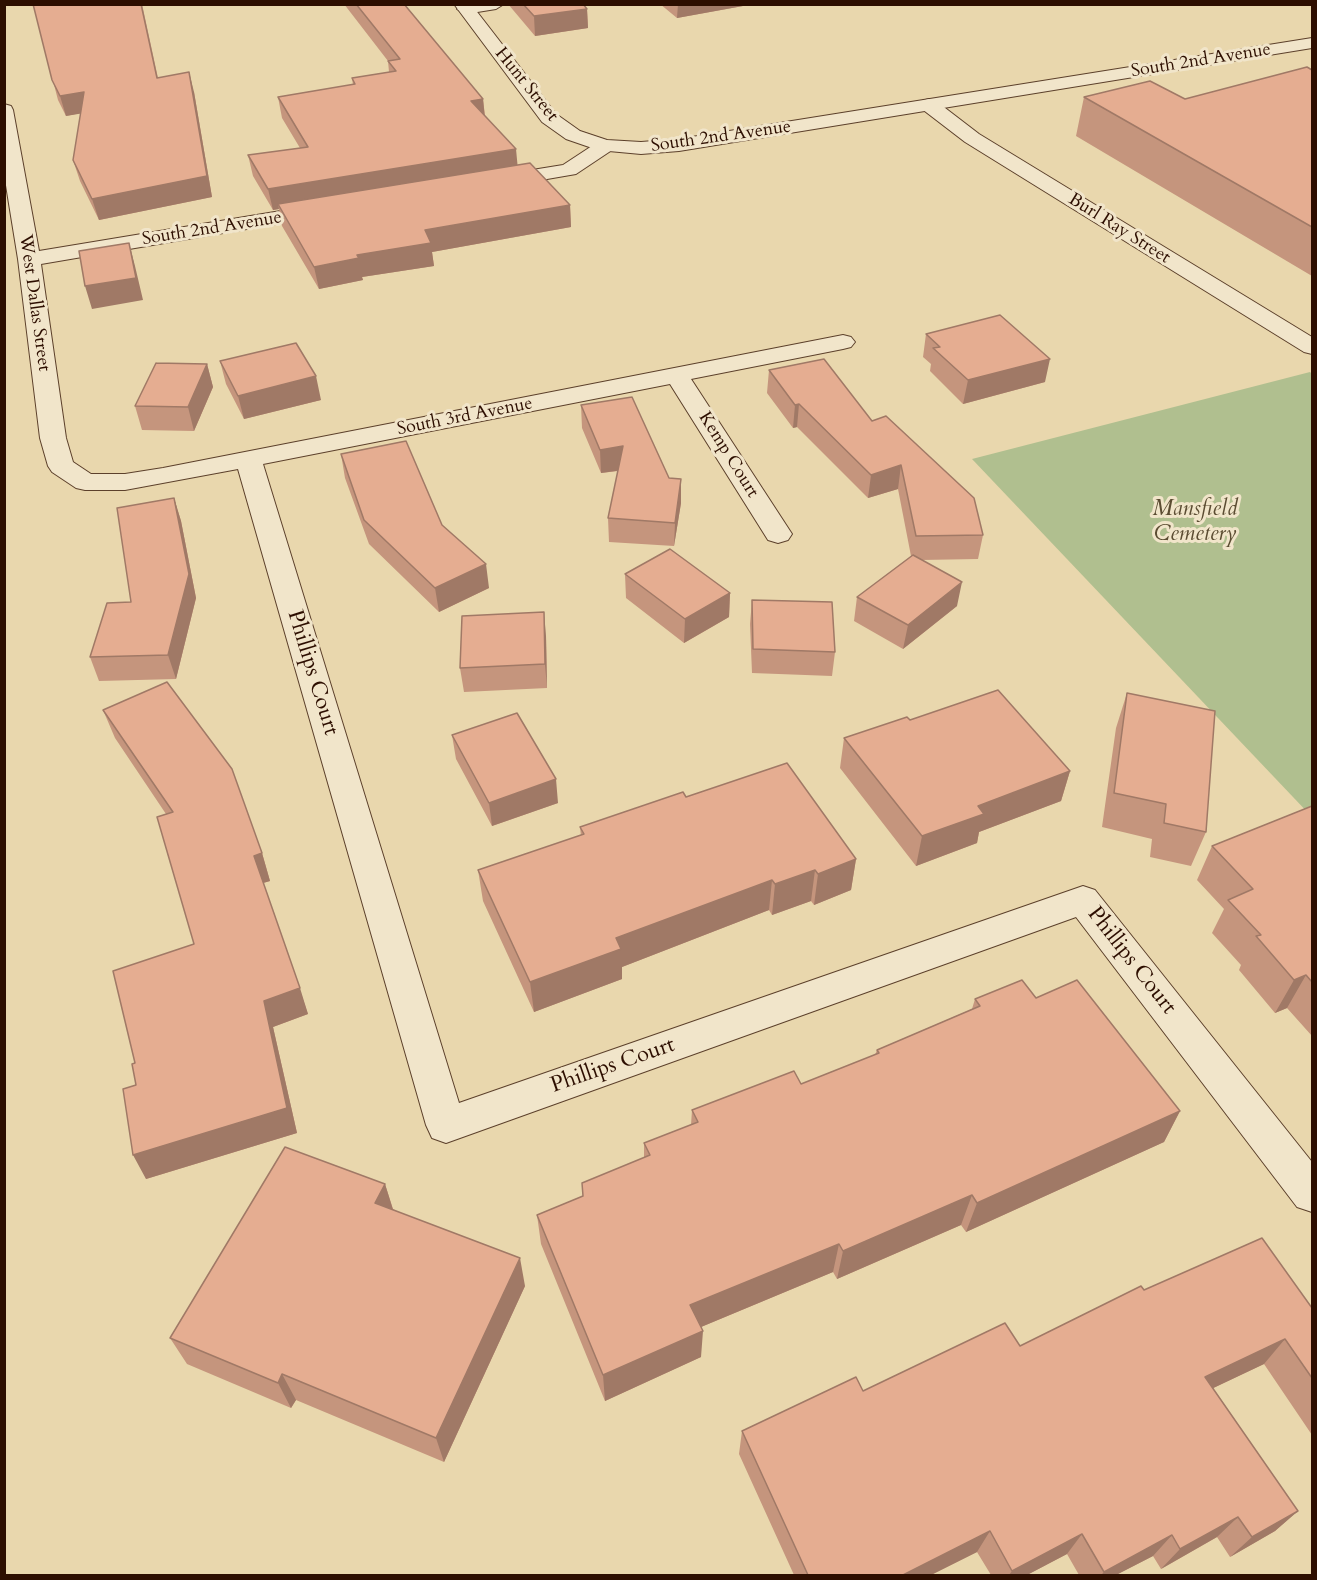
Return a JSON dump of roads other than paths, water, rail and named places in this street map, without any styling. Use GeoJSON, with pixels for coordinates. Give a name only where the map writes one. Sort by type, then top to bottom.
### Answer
{"type":"FeatureCollection","features":[{"type":"Feature","properties":{"kind":"street"},"geometry":{"type":"LineString","coordinates":[[464,7],[496,4]]}},
{"type":"Feature","properties":{"kind":"street","name":"Hunt Street"},"geometry":{"type":"LineString","coordinates":[[464,7],[549,118],[573,135],[605,146]]}},
{"type":"Feature","properties":{"kind":"street","name":"South 2nd Avenue"},"geometry":{"type":"LineString","coordinates":[[605,146],[641,148],[678,145],[1312,43]]}},
{"type":"Feature","properties":{"kind":"street","name":"Burl Ray Street"},"geometry":{"type":"LineString","coordinates":[[929,105],[972,138],[1312,347]]}},
{"type":"Feature","properties":{"kind":"street","name":"West Dallas Street"},"geometry":{"type":"LineString","coordinates":[[4,110],[12,209],[29,259],[53,438],[61,466],[85,482]]}},
{"type":"Feature","properties":{"kind":"street"},"geometry":{"type":"LineString","coordinates":[[475,185],[569,170],[605,146]]}},
{"type":"Feature","properties":{"kind":"street","name":"South 2nd Avenue"},"geometry":{"type":"LineString","coordinates":[[29,259],[346,207]]}},
{"type":"Feature","properties":{"kind":"street","name":"South 3rd Avenue"},"geometry":{"type":"LineString","coordinates":[[85,482],[124,482],[843,342]]}},
{"type":"Feature","properties":{"kind":"street","name":"Kemp Court"},"geometry":{"type":"LineString","coordinates":[[677,376],[778,534]]}},
{"type":"Feature","properties":{"kind":"street","name":"Phillips Court"},"geometry":{"type":"LineString","coordinates":[[248,459],[446,1125],[1083,900],[1312,1193]]}},
{"type":"Feature","properties":{"kind":"park label","name":"Mansfield Cemetery"},"geometry":{"type":"Point","coordinates":[1195,522]}}]}
